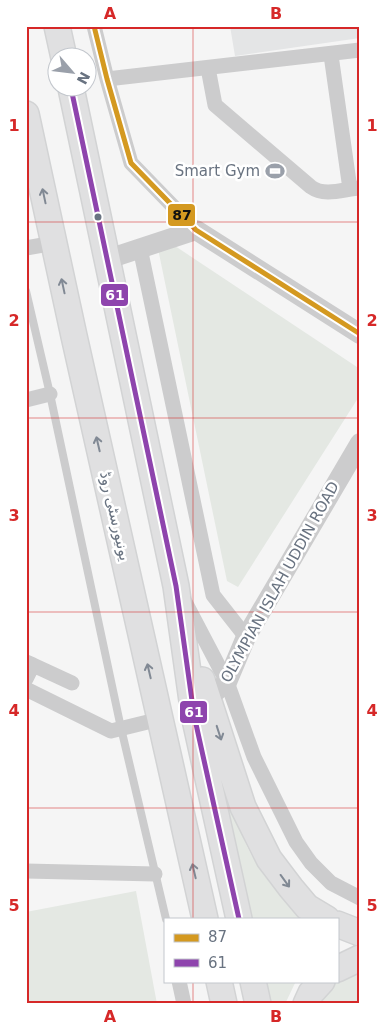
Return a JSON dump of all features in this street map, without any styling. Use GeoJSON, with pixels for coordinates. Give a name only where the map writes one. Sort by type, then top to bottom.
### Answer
{"type":"FeatureCollection","features":[{"type":"Feature","properties":{"kind":"main road"},"geometry":{"type":"LineString","coordinates":[[57,26],[62,48]]}},
{"type":"Feature","properties":{"kind":"main road"},"geometry":{"type":"LineString","coordinates":[[72,98],[108,259],[201,707],[239,918]]}},
{"type":"Feature","properties":{"kind":"main road","name":"یونیورسٹی روڈ"},"geometry":{"type":"LineString","coordinates":[[26,114],[205,918]]}},
{"type":"Feature","properties":{"kind":"main road"},"geometry":{"type":"LineString","coordinates":[[201,707],[243,807],[269,858],[308,907],[325,918]]}},
{"type":"Feature","properties":{"kind":"main road"},"geometry":{"type":"LineString","coordinates":[[338,924],[360,933]]}},
{"type":"Feature","properties":{"kind":"main road"},"geometry":{"type":"LineString","coordinates":[[338,969],[360,958]]}},
{"type":"Feature","properties":{"kind":"main road"},"geometry":{"type":"LineString","coordinates":[[216,1004],[218,982]]}},
{"type":"Feature","properties":{"kind":"main road"},"geometry":{"type":"LineString","coordinates":[[218,982],[224,1004]]}},
{"type":"Feature","properties":{"kind":"main road"},"geometry":{"type":"LineString","coordinates":[[253,982],[258,1004]]}},
{"type":"Feature","properties":{"kind":"main road"},"geometry":{"type":"LineString","coordinates":[[306,1004],[311,993],[321,982]]}},
{"type":"Feature","properties":{"kind":"street"},"geometry":{"type":"LineString","coordinates":[[94,26],[131,163],[196,230],[360,334]]}},
{"type":"Feature","properties":{"kind":"street"},"geometry":{"type":"LineString","coordinates":[[107,79],[331,55],[360,50]]}},
{"type":"Feature","properties":{"kind":"street"},"geometry":{"type":"LineString","coordinates":[[208,68],[215,105],[311,187],[317,191],[325,192],[355,188],[331,55]]}},
{"type":"Feature","properties":{"kind":"street"},"geometry":{"type":"LineString","coordinates":[[108,259],[196,230]]}},
{"type":"Feature","properties":{"kind":"street"},"geometry":{"type":"LineString","coordinates":[[26,248],[54,243]]}},
{"type":"Feature","properties":{"kind":"street"},"geometry":{"type":"LineString","coordinates":[[140,248],[213,595],[246,637]]}},
{"type":"Feature","properties":{"kind":"street"},"geometry":{"type":"LineString","coordinates":[[26,400],[50,394]]}},
{"type":"Feature","properties":{"kind":"street","name":"OLYMPIAN ISLAH UDDIN ROAD"},"geometry":{"type":"LineString","coordinates":[[201,707],[227,682],[246,637],[360,443]]}},
{"type":"Feature","properties":{"kind":"street"},"geometry":{"type":"LineString","coordinates":[[176,586],[227,682],[254,757],[296,842],[311,863],[331,883],[360,898]]}},
{"type":"Feature","properties":{"kind":"street"},"geometry":{"type":"LineString","coordinates":[[29,668],[72,683]]}},
{"type":"Feature","properties":{"kind":"street"},"geometry":{"type":"LineString","coordinates":[[26,689],[111,731],[160,719]]}},
{"type":"Feature","properties":{"kind":"street"},"geometry":{"type":"LineString","coordinates":[[26,871],[155,874]]}},
{"type":"Feature","properties":{"kind":"street"},"geometry":{"type":"LineString","coordinates":[[180,982],[184,1004]]}},
{"type":"Feature","properties":{"kind":"lane"},"geometry":{"type":"LineString","coordinates":[[26,291],[50,394],[121,728],[166,918]]}},
{"type":"Feature","properties":{"kind":"shaded area"},"geometry":{"type":"Polygon","coordinates":[[[230,26],[360,26],[360,38],[235,56],[230,26]]]}},
{"type":"Feature","properties":{"kind":"shaded area"},"geometry":{"type":"Polygon","coordinates":[[[169,242],[360,369],[360,395],[238,587],[227,581],[157,244],[169,242]]]}},
{"type":"Feature","properties":{"kind":"shaded area"},"geometry":{"type":"Polygon","coordinates":[[[221,794],[230,798],[245,842],[269,882],[294,905],[316,918],[251,918],[221,794]]]}},
{"type":"Feature","properties":{"kind":"shaded area"},"geometry":{"type":"Polygon","coordinates":[[[136,891],[157,1004],[26,1004],[26,912],[136,891]]]}},
{"type":"Feature","properties":{"kind":"shaded area"},"geometry":{"type":"Polygon","coordinates":[[[360,968],[360,1004],[317,1004],[332,982],[338,982],[338,977],[360,968]]]}},
{"type":"Feature","properties":{"kind":"shaded area"},"geometry":{"type":"Polygon","coordinates":[[[266,982],[296,982],[285,1004],[271,1004],[266,982]]]}},
{"type":"Feature","properties":{"kind":"transit line","name":"87"},"geometry":{"type":"LineString","coordinates":[[94,26],[131,163],[196,230],[360,334]]}},
{"type":"Feature","properties":{"kind":"transit line","name":"61"},"geometry":{"type":"LineString","coordinates":[[73,98],[176,586],[194,715],[239,918]]}},
{"type":"Feature","properties":{"kind":"place","name":"Smart Gym"},"geometry":{"type":"Point","coordinates":[275,171]}}]}
